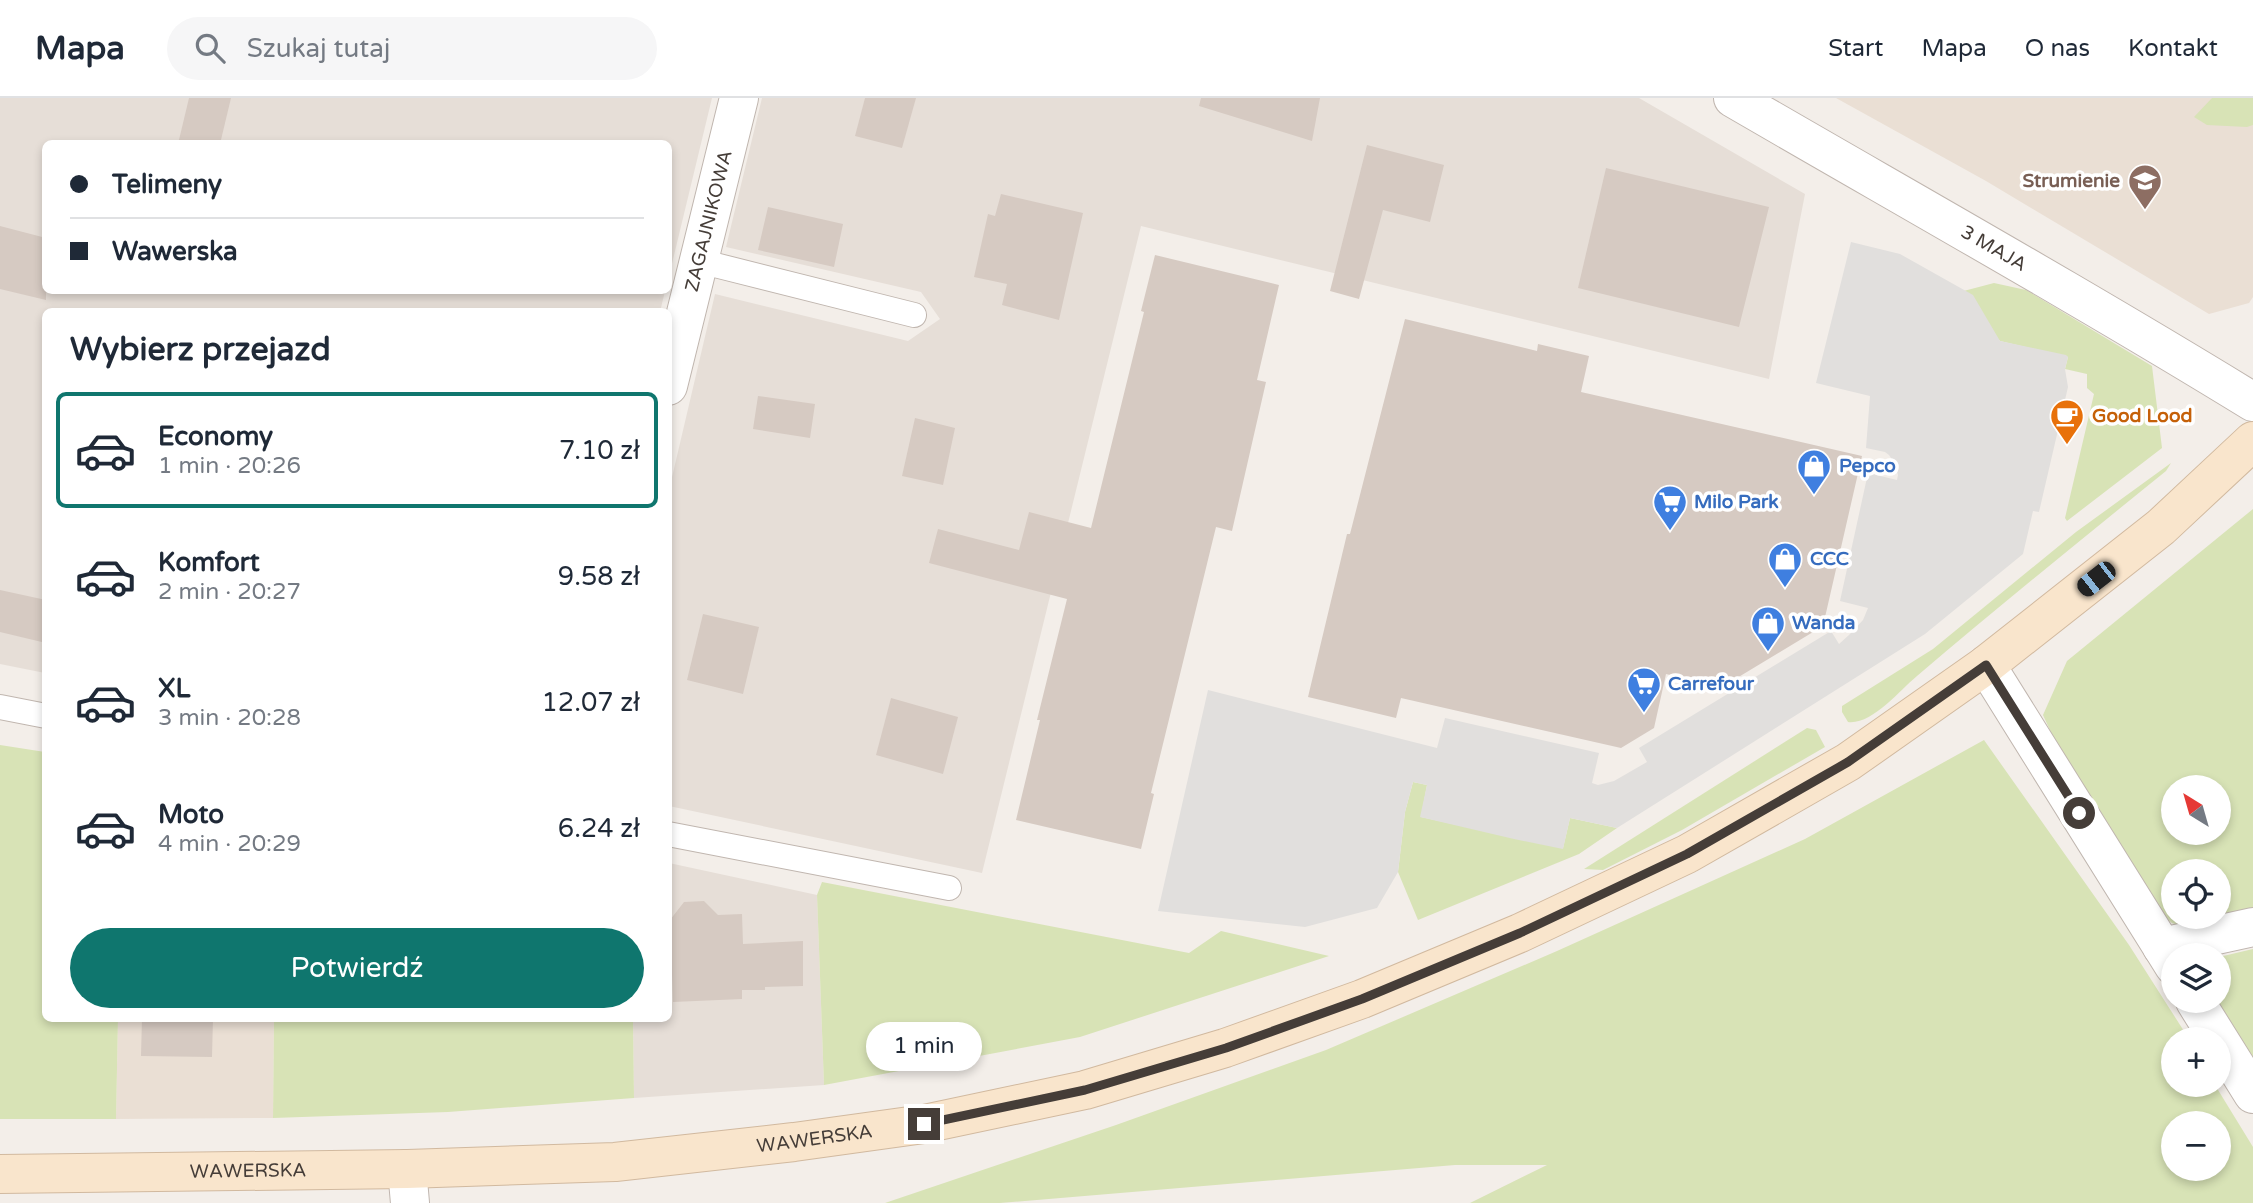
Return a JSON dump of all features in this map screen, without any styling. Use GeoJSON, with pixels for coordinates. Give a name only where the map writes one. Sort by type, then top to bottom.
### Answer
{"type":"FeatureCollection","features":[{"type":"Feature","properties":{"kind":"main road","name":"WAWERSKA"},"geometry":{"type":"LineString","coordinates":[[0,1174],[408,1186],[794,1142],[924,1124],[1085,1090],[1226,1048],[1362,999],[1520,933],[1687,854],[1848,762],[1986,665],[2161,527],[2253,441]]}},
{"type":"Feature","properties":{"kind":"street","name":"ZAGAJNIKOWA"},"geometry":{"type":"LineString","coordinates":[[672,370],[739,98]]}},
{"type":"Feature","properties":{"kind":"street","name":"3 MAJA"},"geometry":{"type":"LineString","coordinates":[[1733,98],[2150,339],[2253,402]]}},
{"type":"Feature","properties":{"kind":"street"},"geometry":{"type":"LineString","coordinates":[[1986,665],[2161,945]]}},
{"type":"Feature","properties":{"kind":"street"},"geometry":{"type":"LineString","coordinates":[[2206,943],[2253,927]]}},
{"type":"Feature","properties":{"kind":"street"},"geometry":{"type":"LineString","coordinates":[[2202,1013],[2253,1094]]}},
{"type":"Feature","properties":{"kind":"lane"},"geometry":{"type":"LineString","coordinates":[[699,261],[914,316]]}},
{"type":"Feature","properties":{"kind":"lane"},"geometry":{"type":"LineString","coordinates":[[0,707],[42,715]]}},
{"type":"Feature","properties":{"kind":"lane"},"geometry":{"type":"LineString","coordinates":[[672,835],[950,888]]}},
{"type":"Feature","properties":{"kind":"shaded area"},"geometry":{"type":"Polygon","coordinates":[[[0,98],[712,98],[672,264],[672,140],[42,140],[42,294],[664,294],[661,308],[42,308],[42,672],[0,664],[0,98]]]}},
{"type":"Feature","properties":{"kind":"shaded area"},"geometry":{"type":"Polygon","coordinates":[[[762,98],[1639,98],[1805,194],[1769,379],[1141,226],[982,873],[672,807],[672,477],[715,294],[908,341],[940,319],[921,292],[726,247],[762,98]]]}},
{"type":"Feature","properties":{"kind":"shaded area","name":"Strumienie"},"geometry":{"type":"Polygon","coordinates":[[[1836,98],[2253,98],[2253,297],[2249,303],[2209,314],[1986,181],[1836,98]]]}},
{"type":"Feature","properties":{"kind":"shaded area"},"geometry":{"type":"Polygon","coordinates":[[[1851,242],[1900,254],[1973,295],[2000,341],[2068,357],[2065,369],[2068,387],[2039,512],[2033,511],[2023,554],[1925,634],[1617,828],[1570,818],[1563,849],[1514,839],[1420,817],[1427,785],[1413,782],[1405,812],[1398,872],[1377,908],[1305,927],[1158,911],[1208,690],[1437,748],[1445,718],[1599,753],[1592,783],[1598,785],[1614,781],[1647,762],[1639,748],[1831,631],[1839,644],[1849,635],[1863,620],[1868,608],[1840,601],[1868,473],[1897,480],[1898,475],[1889,455],[1866,448],[1870,396],[1816,383],[1851,242]]]}},
{"type":"Feature","properties":{"kind":"shaded area"},"geometry":{"type":"Polygon","coordinates":[[[672,864],[817,895],[824,1085],[634,1098],[633,1022],[672,1022],[672,864]]]}},
{"type":"Feature","properties":{"kind":"shaded area"},"geometry":{"type":"Polygon","coordinates":[[[118,1022],[274,1022],[273,1118],[116,1119],[118,1022]]]}},
{"type":"Feature","properties":{"kind":"green space"},"geometry":{"type":"Polygon","coordinates":[[[2212,98],[2253,98],[2253,125],[2207,125],[2194,117],[2212,98]]]}},
{"type":"Feature","properties":{"kind":"green space"},"geometry":{"type":"Polygon","coordinates":[[[1994,283],[2026,290],[2152,366],[2162,448],[2067,521],[2065,518],[2094,394],[2087,388],[2087,374],[2065,369],[2068,357],[2000,341],[1956,293],[1994,283]]]}},
{"type":"Feature","properties":{"kind":"green space"},"geometry":{"type":"Polygon","coordinates":[[[2171,463],[2166,471],[1979,624],[1885,706],[1857,722],[1848,722],[1842,712],[1842,706],[1933,649],[2076,532],[2171,463]]]}},
{"type":"Feature","properties":{"kind":"green space"},"geometry":{"type":"Polygon","coordinates":[[[2253,509],[2253,911],[2231,917],[2231,859],[2161,859],[2161,914],[2159,912],[2059,750],[2043,715],[2067,661],[2253,509]]]}},
{"type":"Feature","properties":{"kind":"green space"},"geometry":{"type":"Polygon","coordinates":[[[1807,728],[1816,730],[1825,747],[1682,830],[1603,870],[1584,869],[1807,728]]]}},
{"type":"Feature","properties":{"kind":"green space"},"geometry":{"type":"Polygon","coordinates":[[[1984,740],[2129,945],[2161,995],[2161,1013],[2172,1013],[2181,1027],[2161,1027],[2161,1097],[2222,1097],[2231,1111],[2161,1111],[2161,1181],[2231,1181],[2231,1111],[2253,1147],[2253,1203],[1470,1203],[1547,1165],[1455,1165],[1000,1203],[885,1203],[1326,1050],[1557,951],[1805,839],[1984,740]]]}},
{"type":"Feature","properties":{"kind":"green space"},"geometry":{"type":"Polygon","coordinates":[[[0,745],[42,752],[42,1022],[118,1022],[116,1119],[0,1119],[0,745]]]}},
{"type":"Feature","properties":{"kind":"green space"},"geometry":{"type":"Polygon","coordinates":[[[1413,782],[1427,785],[1421,817],[1563,848],[1570,818],[1617,828],[1579,854],[1418,920],[1398,872],[1405,812],[1413,782]]]}},
{"type":"Feature","properties":{"kind":"green space"},"geometry":{"type":"Polygon","coordinates":[[[822,882],[1189,953],[1221,931],[1329,956],[1080,1037],[824,1085],[817,895],[822,882]]]}},
{"type":"Feature","properties":{"kind":"green space"},"geometry":{"type":"Polygon","coordinates":[[[2253,949],[2253,1065],[2221,1013],[2231,1013],[2231,954],[2253,949]]]}},
{"type":"Feature","properties":{"kind":"green space"},"geometry":{"type":"Polygon","coordinates":[[[274,1022],[633,1022],[634,1098],[448,1112],[273,1118],[274,1022]]]}},
{"type":"Feature","properties":{"kind":"building"},"geometry":{"type":"Polygon","coordinates":[[[189,98],[231,98],[221,140],[179,140],[189,98]]]}},
{"type":"Feature","properties":{"kind":"building"},"geometry":{"type":"Polygon","coordinates":[[[865,98],[916,98],[902,148],[855,136],[865,98]]]}},
{"type":"Feature","properties":{"kind":"building"},"geometry":{"type":"Polygon","coordinates":[[[1201,98],[1320,98],[1312,141],[1199,106],[1201,98]]]}},
{"type":"Feature","properties":{"kind":"building"},"geometry":{"type":"Polygon","coordinates":[[[1367,145],[1444,165],[1430,222],[1383,210],[1359,299],[1330,291],[1367,145]]]}},
{"type":"Feature","properties":{"kind":"building"},"geometry":{"type":"Polygon","coordinates":[[[1606,168],[1769,207],[1739,327],[1578,288],[1606,168]]]}},
{"type":"Feature","properties":{"kind":"building"},"geometry":{"type":"Polygon","coordinates":[[[1001,194],[1083,213],[1059,320],[1002,305],[1007,284],[974,277],[988,214],[995,216],[1001,194]]]}},
{"type":"Feature","properties":{"kind":"building"},"geometry":{"type":"Polygon","coordinates":[[[768,207],[843,224],[834,267],[758,250],[768,207]]]}},
{"type":"Feature","properties":{"kind":"building"},"geometry":{"type":"Polygon","coordinates":[[[0,226],[42,237],[42,294],[46,294],[46,300],[0,289],[0,226]]]}},
{"type":"Feature","properties":{"kind":"building"},"geometry":{"type":"Polygon","coordinates":[[[1155,255],[1279,285],[1257,380],[1266,382],[1232,531],[1216,527],[1151,793],[1154,794],[1141,849],[1016,820],[1067,599],[929,563],[938,529],[1019,550],[1029,512],[1091,528],[1144,312],[1141,311],[1155,255]]]}},
{"type":"Feature","properties":{"kind":"building","name":"Milo Park"},"geometry":{"type":"Polygon","coordinates":[[[1405,319],[1537,351],[1538,344],[1589,356],[1581,392],[1862,456],[1823,626],[1722,687],[1666,674],[1654,728],[1621,748],[1401,698],[1396,718],[1308,697],[1347,534],[1350,534],[1405,319]]]}},
{"type":"Feature","properties":{"kind":"building"},"geometry":{"type":"Polygon","coordinates":[[[758,396],[815,404],[810,438],[753,429],[758,396]]]}},
{"type":"Feature","properties":{"kind":"building"},"geometry":{"type":"Polygon","coordinates":[[[915,418],[955,428],[943,485],[902,476],[915,418]]]}},
{"type":"Feature","properties":{"kind":"building"},"geometry":{"type":"Polygon","coordinates":[[[0,590],[42,599],[42,642],[0,632],[0,590]]]}},
{"type":"Feature","properties":{"kind":"building"},"geometry":{"type":"Polygon","coordinates":[[[703,614],[759,627],[743,694],[687,680],[703,614]]]}},
{"type":"Feature","properties":{"kind":"building"},"geometry":{"type":"Polygon","coordinates":[[[891,698],[958,717],[943,774],[876,755],[891,698]]]}},
{"type":"Feature","properties":{"kind":"building"},"geometry":{"type":"Polygon","coordinates":[[[704,901],[718,915],[742,914],[743,944],[803,941],[803,986],[742,990],[742,999],[673,1002],[672,917],[684,902],[704,901]]]}},
{"type":"Feature","properties":{"kind":"building"},"geometry":{"type":"Polygon","coordinates":[[[142,1022],[213,1022],[212,1057],[141,1056],[142,1022]]]}},
{"type":"Feature","properties":{"kind":"place","name":"Strumienie"},"geometry":{"type":"Point","coordinates":[2145,211]}},
{"type":"Feature","properties":{"kind":"place","name":"Good Lood"},"geometry":{"type":"Point","coordinates":[2067,446]}},
{"type":"Feature","properties":{"kind":"place","name":"Pepco"},"geometry":{"type":"Point","coordinates":[1814,496]}},
{"type":"Feature","properties":{"kind":"place","name":"Milo Park"},"geometry":{"type":"Point","coordinates":[1670,532]}},
{"type":"Feature","properties":{"kind":"place","name":"CCC"},"geometry":{"type":"Point","coordinates":[1785,589]}},
{"type":"Feature","properties":{"kind":"place","name":"Wanda"},"geometry":{"type":"Point","coordinates":[1768,653]}},
{"type":"Feature","properties":{"kind":"place","name":"Carrefour"},"geometry":{"type":"Point","coordinates":[1644,714]}},
{"type":"Feature","properties":{"kind":"route"},"geometry":{"type":"LineString","coordinates":[[924,1124],[1085,1090],[1226,1048],[1362,999],[1520,933],[1687,854],[1848,762],[1986,665],[2079,813]]}}]}
